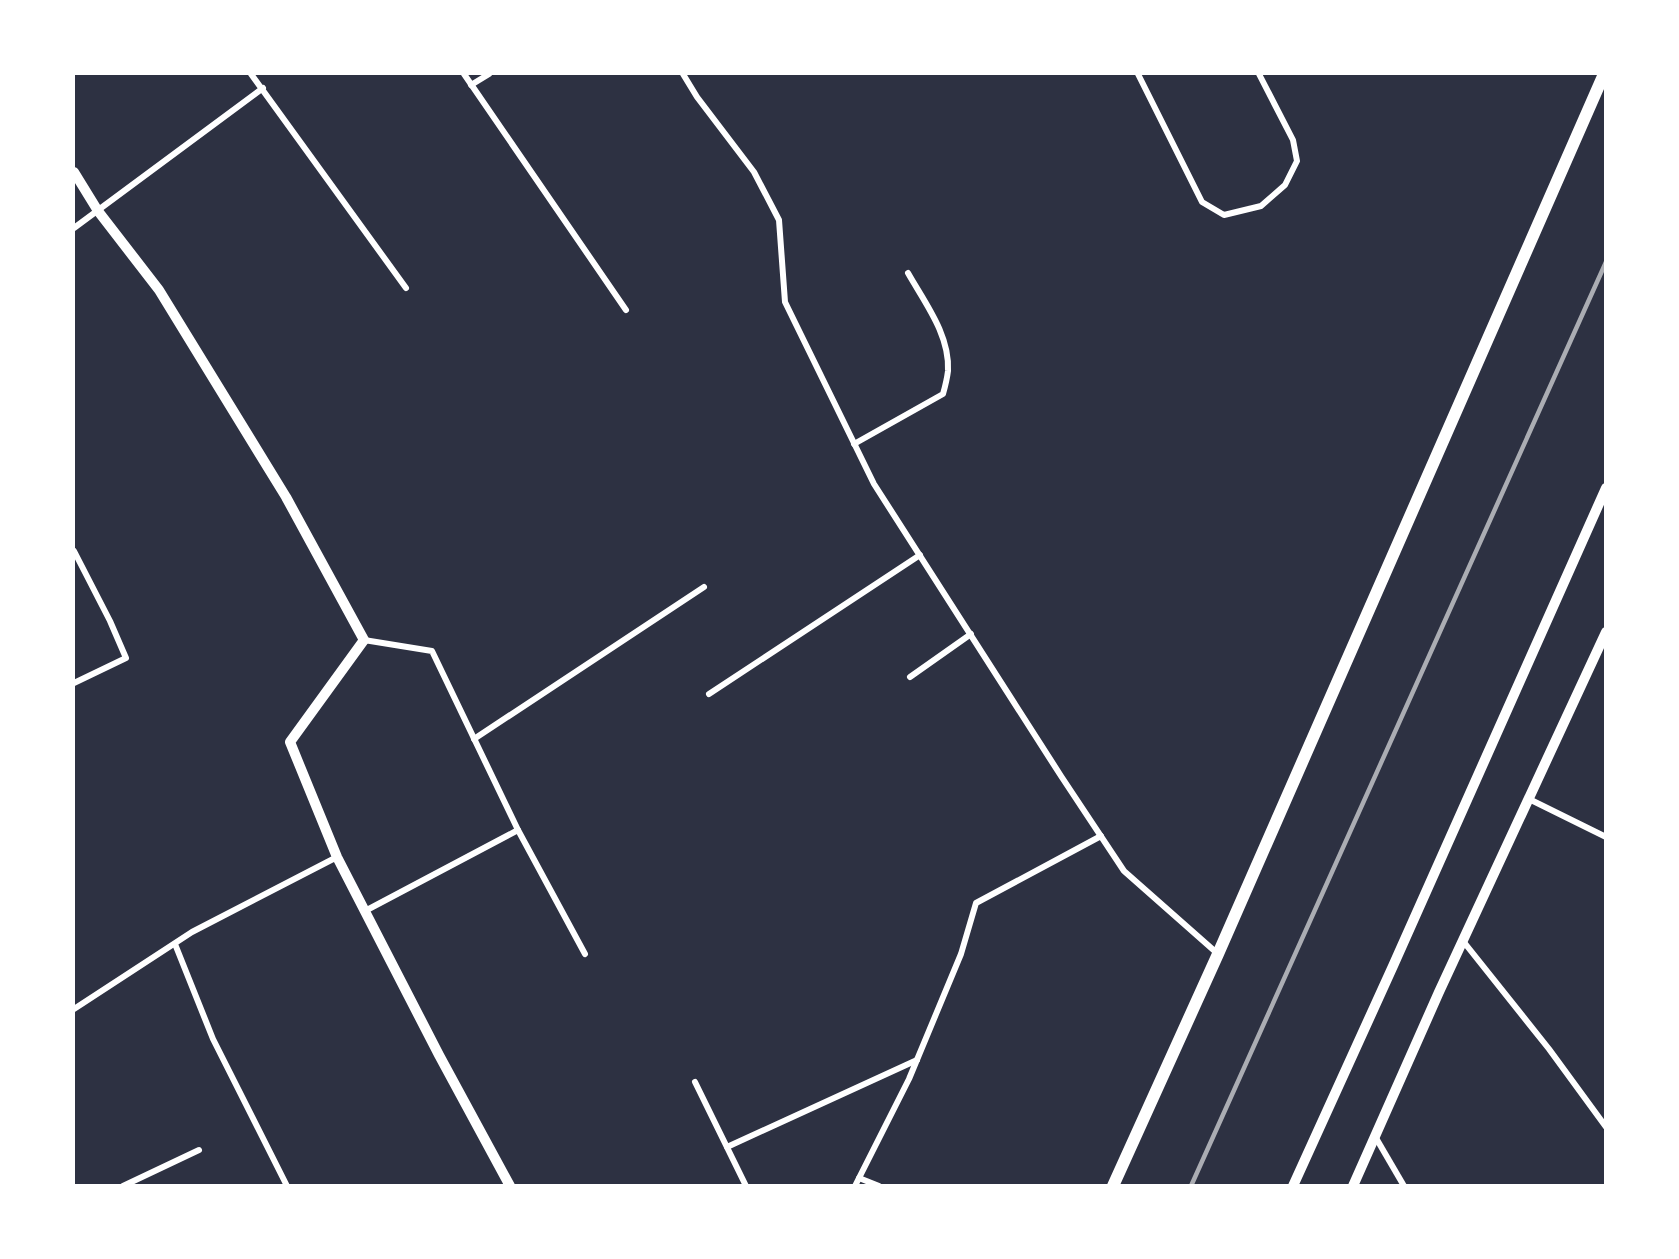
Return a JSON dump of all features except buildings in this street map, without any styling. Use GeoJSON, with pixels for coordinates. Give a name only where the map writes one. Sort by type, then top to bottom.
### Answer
{"type":"FeatureCollection","features":[{"type":"Feature","properties":{"kind":"main road"},"geometry":{"type":"LineString","coordinates":[[1113,1185],[1218,954],[1604,74]]}},
{"type":"Feature","properties":{"kind":"street"},"geometry":{"type":"LineString","coordinates":[[251,74],[406,288]]}},
{"type":"Feature","properties":{"kind":"street"},"geometry":{"type":"LineString","coordinates":[[464,74],[626,310]]}},
{"type":"Feature","properties":{"kind":"street"},"geometry":{"type":"LineString","coordinates":[[471,85],[489,74]]}},
{"type":"Feature","properties":{"kind":"street"},"geometry":{"type":"LineString","coordinates":[[683,74],[754,172],[778,220],[785,302],[874,484],[1124,871],[1218,954]]}},
{"type":"Feature","properties":{"kind":"street"},"geometry":{"type":"LineString","coordinates":[[1138,74],[1202,202],[1224,215],[1260,206],[1286,185],[1297,162],[1293,140],[1259,74]]}},
{"type":"Feature","properties":{"kind":"street"},"geometry":{"type":"LineString","coordinates":[[74,228],[263,88]]}},
{"type":"Feature","properties":{"kind":"street"},"geometry":{"type":"LineString","coordinates":[[74,172],[98,211],[159,290],[286,497],[364,640]]}},
{"type":"Feature","properties":{"kind":"street"},"geometry":{"type":"LineString","coordinates":[[854,444],[943,394],[948,372],[947,356],[940,330],[908,273]]}},
{"type":"Feature","properties":{"kind":"street"},"geometry":{"type":"LineString","coordinates":[[1293,1185],[1605,488]]}},
{"type":"Feature","properties":{"kind":"street"},"geometry":{"type":"LineString","coordinates":[[74,551],[126,658],[74,683]]}},
{"type":"Feature","properties":{"kind":"street"},"geometry":{"type":"LineString","coordinates":[[709,694],[920,555]]}},
{"type":"Feature","properties":{"kind":"street"},"geometry":{"type":"LineString","coordinates":[[474,739],[704,587]]}},
{"type":"Feature","properties":{"kind":"street"},"geometry":{"type":"LineString","coordinates":[[1353,1185],[1605,632]]}},
{"type":"Feature","properties":{"kind":"street"},"geometry":{"type":"LineString","coordinates":[[910,677],[970,634]]}},
{"type":"Feature","properties":{"kind":"street"},"geometry":{"type":"LineString","coordinates":[[364,640],[432,651],[518,830],[585,954]]}},
{"type":"Feature","properties":{"kind":"street"},"geometry":{"type":"LineString","coordinates":[[364,640],[290,742],[337,857],[510,1185]]}},
{"type":"Feature","properties":{"kind":"street"},"geometry":{"type":"LineString","coordinates":[[1529,799],[1605,837]]}},
{"type":"Feature","properties":{"kind":"street"},"geometry":{"type":"LineString","coordinates":[[365,911],[518,830]]}},
{"type":"Feature","properties":{"kind":"street"},"geometry":{"type":"LineString","coordinates":[[855,1185],[917,1060],[961,954],[976,903],[1101,836]]}},
{"type":"Feature","properties":{"kind":"street"},"geometry":{"type":"LineString","coordinates":[[74,1009],[192,932],[337,857]]}},
{"type":"Feature","properties":{"kind":"street"},"geometry":{"type":"LineString","coordinates":[[1463,941],[1550,1049],[1605,1127]]}},
{"type":"Feature","properties":{"kind":"street"},"geometry":{"type":"LineString","coordinates":[[175,944],[213,1039],[287,1185]]}},
{"type":"Feature","properties":{"kind":"street"},"geometry":{"type":"LineString","coordinates":[[727,1147],[917,1060]]}},
{"type":"Feature","properties":{"kind":"street"},"geometry":{"type":"LineString","coordinates":[[695,1082],[746,1185]]}},
{"type":"Feature","properties":{"kind":"street"},"geometry":{"type":"LineString","coordinates":[[1376,1138],[1404,1185]]}},
{"type":"Feature","properties":{"kind":"street"},"geometry":{"type":"LineString","coordinates":[[123,1185],[199,1150]]}},
{"type":"Feature","properties":{"kind":"street"},"geometry":{"type":"LineString","coordinates":[[858,1178],[879,1185]]}},
{"type":"Feature","properties":{"kind":"railway"},"geometry":{"type":"LineString","coordinates":[[1191,1186],[1606,262]]}}]}
